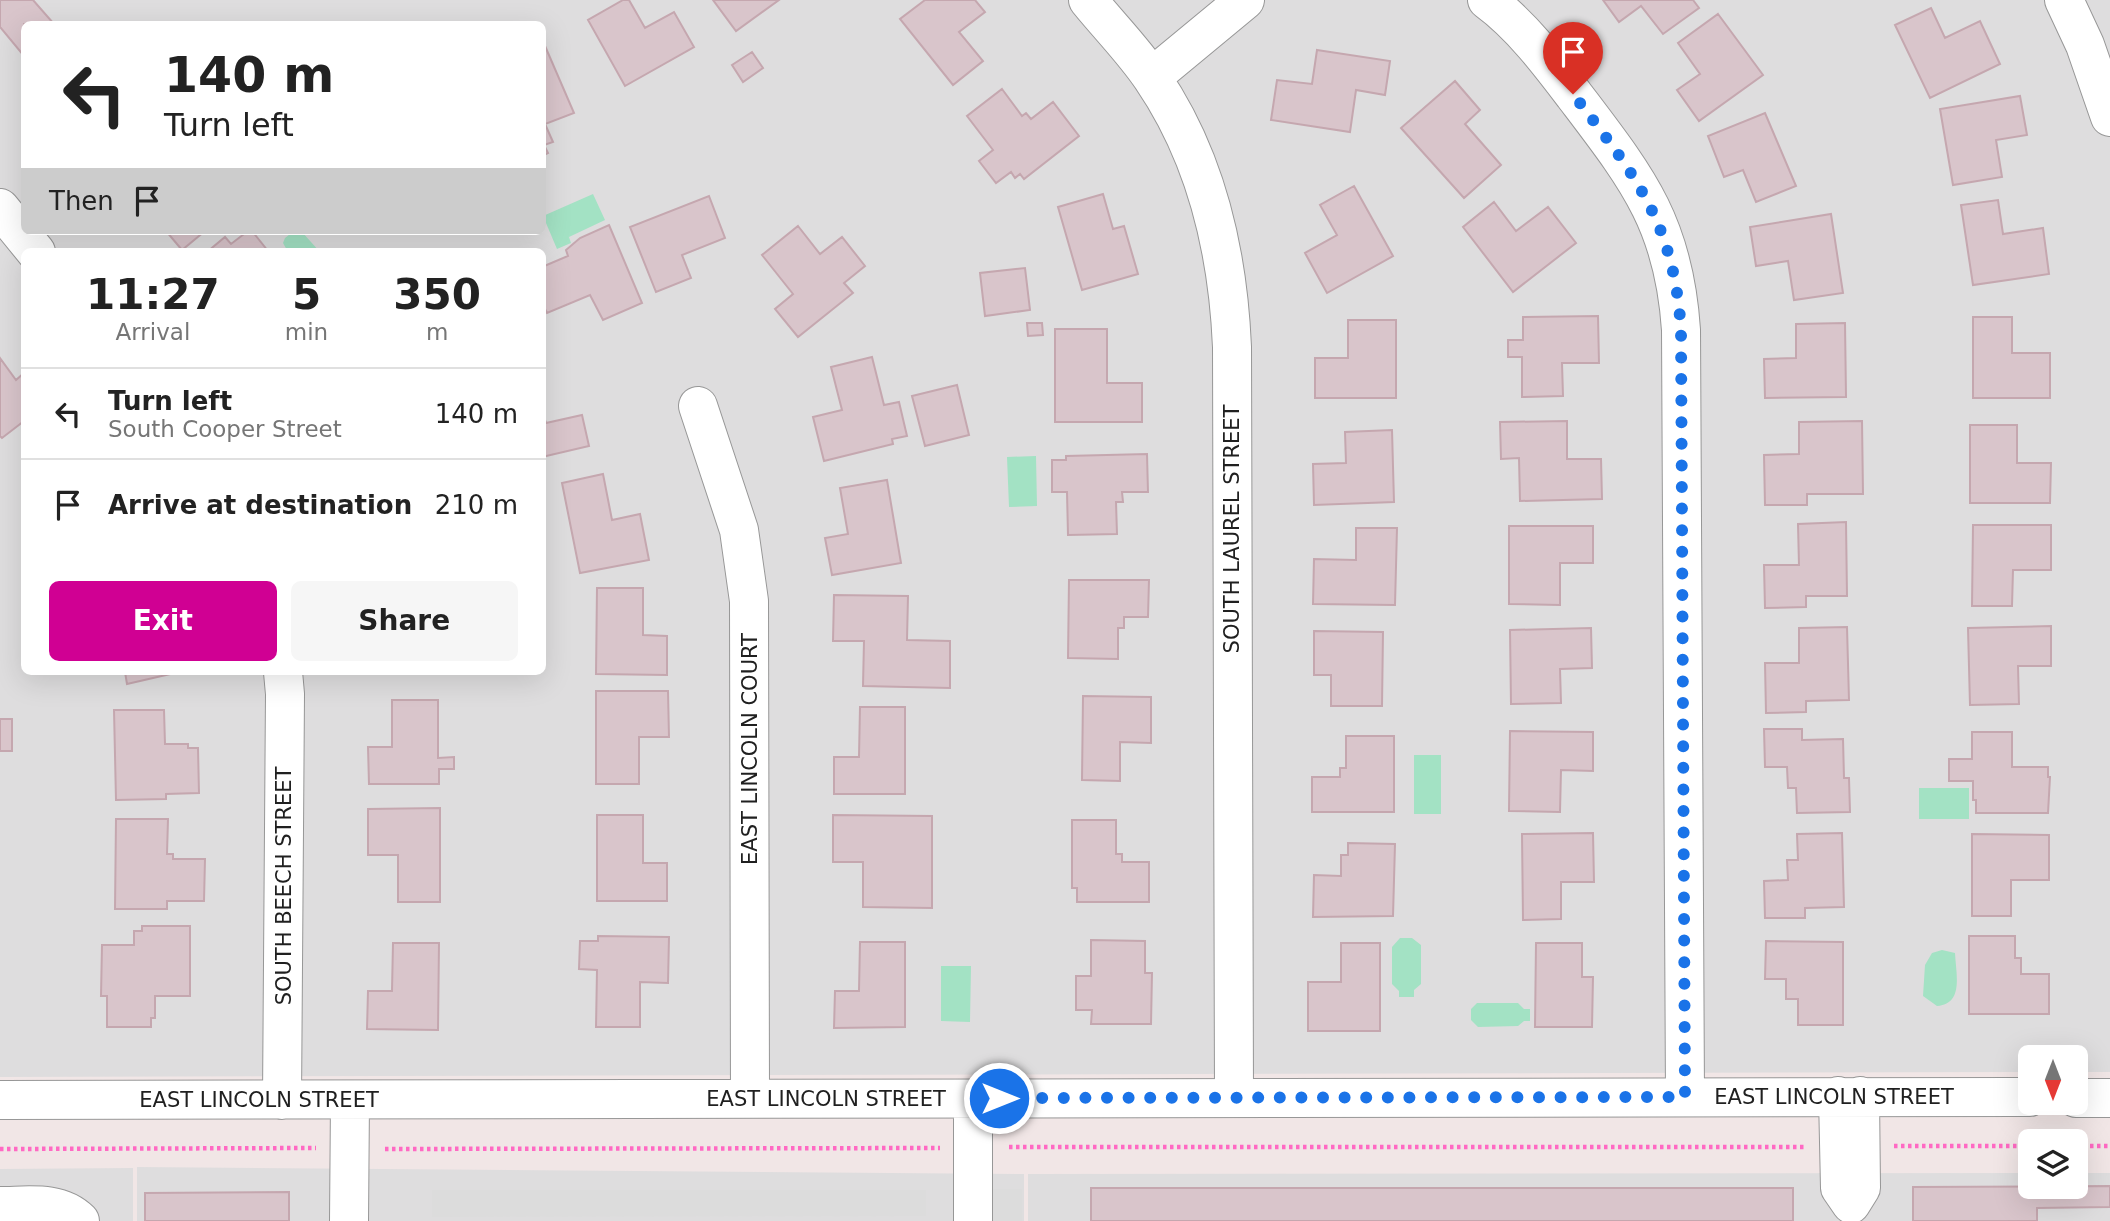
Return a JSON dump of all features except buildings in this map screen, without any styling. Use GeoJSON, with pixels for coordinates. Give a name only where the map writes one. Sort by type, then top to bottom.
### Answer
{"type":"FeatureCollection","features":[{"type":"Feature","properties":{"kind":"street","name":"SOUTH LAUREL STREET"},"geometry":{"type":"LineString","coordinates":[[1088,0],[1152,77],[1175,115],[1194,155],[1220,239],[1230,311],[1234,1097]]}},
{"type":"Feature","properties":{"kind":"street"},"geometry":{"type":"LineString","coordinates":[[1152,77],[1245,0]]}},
{"type":"Feature","properties":{"kind":"street"},"geometry":{"type":"LineString","coordinates":[[1488,0],[1527,38],[1559,75],[1636,178],[1665,239],[1678,289],[1682,344],[1685,1097]]}},
{"type":"Feature","properties":{"kind":"street"},"geometry":{"type":"LineString","coordinates":[[2064,0],[2085,44],[2110,117]]}},
{"type":"Feature","properties":{"kind":"street"},"geometry":{"type":"LineString","coordinates":[[0,208],[21,234]]}},
{"type":"Feature","properties":{"kind":"street","name":"EAST LINCOLN COURT"},"geometry":{"type":"LineString","coordinates":[[698,406],[739,530],[749,601],[750,1099]]}},
{"type":"Feature","properties":{"kind":"street","name":"SOUTH BEECH STREET"},"geometry":{"type":"LineString","coordinates":[[282,1100],[283,675]]}},
{"type":"Feature","properties":{"kind":"street"},"geometry":{"type":"LineString","coordinates":[[1849,1096],[1861,1188],[1851,1212]]}},
{"type":"Feature","properties":{"kind":"street","name":"EAST LINCOLN STREET"},"geometry":{"type":"LineString","coordinates":[[0,1100],[2018,1097]]}},
{"type":"Feature","properties":{"kind":"street"},"geometry":{"type":"LineString","coordinates":[[973,1098],[973,1221]]}},
{"type":"Feature","properties":{"kind":"street"},"geometry":{"type":"LineString","coordinates":[[2088,1098],[2110,1098]]}},
{"type":"Feature","properties":{"kind":"street"},"geometry":{"type":"LineString","coordinates":[[349,1221],[350,1100]]}},
{"type":"Feature","properties":{"kind":"street"},"geometry":{"type":"LineString","coordinates":[[0,1206],[60,1207],[80,1221]]}},
{"type":"Feature","properties":{"kind":"path"},"geometry":{"type":"LineString","coordinates":[[1881,1147],[2018,1146]]}},
{"type":"Feature","properties":{"kind":"path"},"geometry":{"type":"LineString","coordinates":[[2088,1146],[2110,1146]]}},
{"type":"Feature","properties":{"kind":"path"},"geometry":{"type":"LineString","coordinates":[[1007,1147],[1813,1147]]}},
{"type":"Feature","properties":{"kind":"path"},"geometry":{"type":"LineString","coordinates":[[0,1149],[327,1148]]}},
{"type":"Feature","properties":{"kind":"path"},"geometry":{"type":"LineString","coordinates":[[372,1149],[941,1148]]}},
{"type":"Feature","properties":{"kind":"shaded area"},"geometry":{"type":"Polygon","coordinates":[[[0,0],[2110,0],[2110,1072],[2088,1072],[2088,1045],[2018,1045],[2018,1072],[0,1077],[0,0]]]}},
{"type":"Feature","properties":{"kind":"shaded area"},"geometry":{"type":"Polygon","coordinates":[[[593,194],[605,220],[569,237],[571,243],[557,249],[546,223],[546,215],[593,194]]]}},
{"type":"Feature","properties":{"kind":"shaded area"},"geometry":{"type":"Polygon","coordinates":[[[289,235],[305,235],[316,248],[286,248],[283,243],[289,235]]]}},
{"type":"Feature","properties":{"kind":"shaded area"},"geometry":{"type":"Polygon","coordinates":[[[1036,456],[1037,506],[1009,507],[1007,457],[1036,456]]]}},
{"type":"Feature","properties":{"kind":"shaded area"},"geometry":{"type":"Polygon","coordinates":[[[1414,755],[1441,755],[1441,814],[1414,814],[1414,755]]]}},
{"type":"Feature","properties":{"kind":"shaded area"},"geometry":{"type":"Polygon","coordinates":[[[1919,788],[1969,788],[1969,819],[1919,819],[1919,788]]]}},
{"type":"Feature","properties":{"kind":"shaded area"},"geometry":{"type":"Polygon","coordinates":[[[1400,938],[1412,938],[1421,945],[1421,984],[1414,990],[1414,997],[1399,997],[1399,991],[1392,984],[1392,947],[1400,938]]]}},
{"type":"Feature","properties":{"kind":"shaded area"},"geometry":{"type":"Polygon","coordinates":[[[1942,950],[1955,953],[1957,978],[1955,994],[1951,1000],[1937,1006],[1923,996],[1925,965],[1932,953],[1942,950]]]}},
{"type":"Feature","properties":{"kind":"shaded area"},"geometry":{"type":"Polygon","coordinates":[[[941,966],[971,966],[970,1022],[941,1021],[941,966]]]}},
{"type":"Feature","properties":{"kind":"shaded area"},"geometry":{"type":"Polygon","coordinates":[[[1477,1003],[1518,1003],[1524,1009],[1530,1009],[1530,1021],[1524,1021],[1518,1026],[1478,1027],[1471,1020],[1471,1009],[1477,1003]]]}},
{"type":"Feature","properties":{"kind":"shaded area"},"geometry":{"type":"Polygon","coordinates":[[[137,1167],[1024,1174],[1024,1221],[137,1221],[137,1167]]]}},
{"type":"Feature","properties":{"kind":"shaded area"},"geometry":{"type":"Polygon","coordinates":[[[133,1168],[133,1221],[0,1221],[0,1169],[133,1168]]]}},
{"type":"Feature","properties":{"kind":"shaded area"},"geometry":{"type":"Polygon","coordinates":[[[2018,1173],[2018,1199],[2088,1199],[2088,1173],[2110,1173],[2110,1221],[1028,1221],[1028,1174],[2018,1173]]]}},
{"type":"Feature","properties":{"kind":"shaded area"},"geometry":{"type":"Polygon","coordinates":[[[993,1189],[1022,1189],[1022,1221],[993,1221],[993,1189]]]}},
{"type":"Feature","properties":{"kind":"shaded area"},"geometry":{"type":"Polygon","coordinates":[[[432,1190],[926,1190],[926,1216],[432,1217],[432,1190]]]}},
{"type":"Feature","properties":{"kind":"route"},"geometry":{"type":"LineString","coordinates":[[999,1098],[1685,1097],[1679,299],[1670,254],[1652,207],[1636,178],[1573,94]]}}]}
